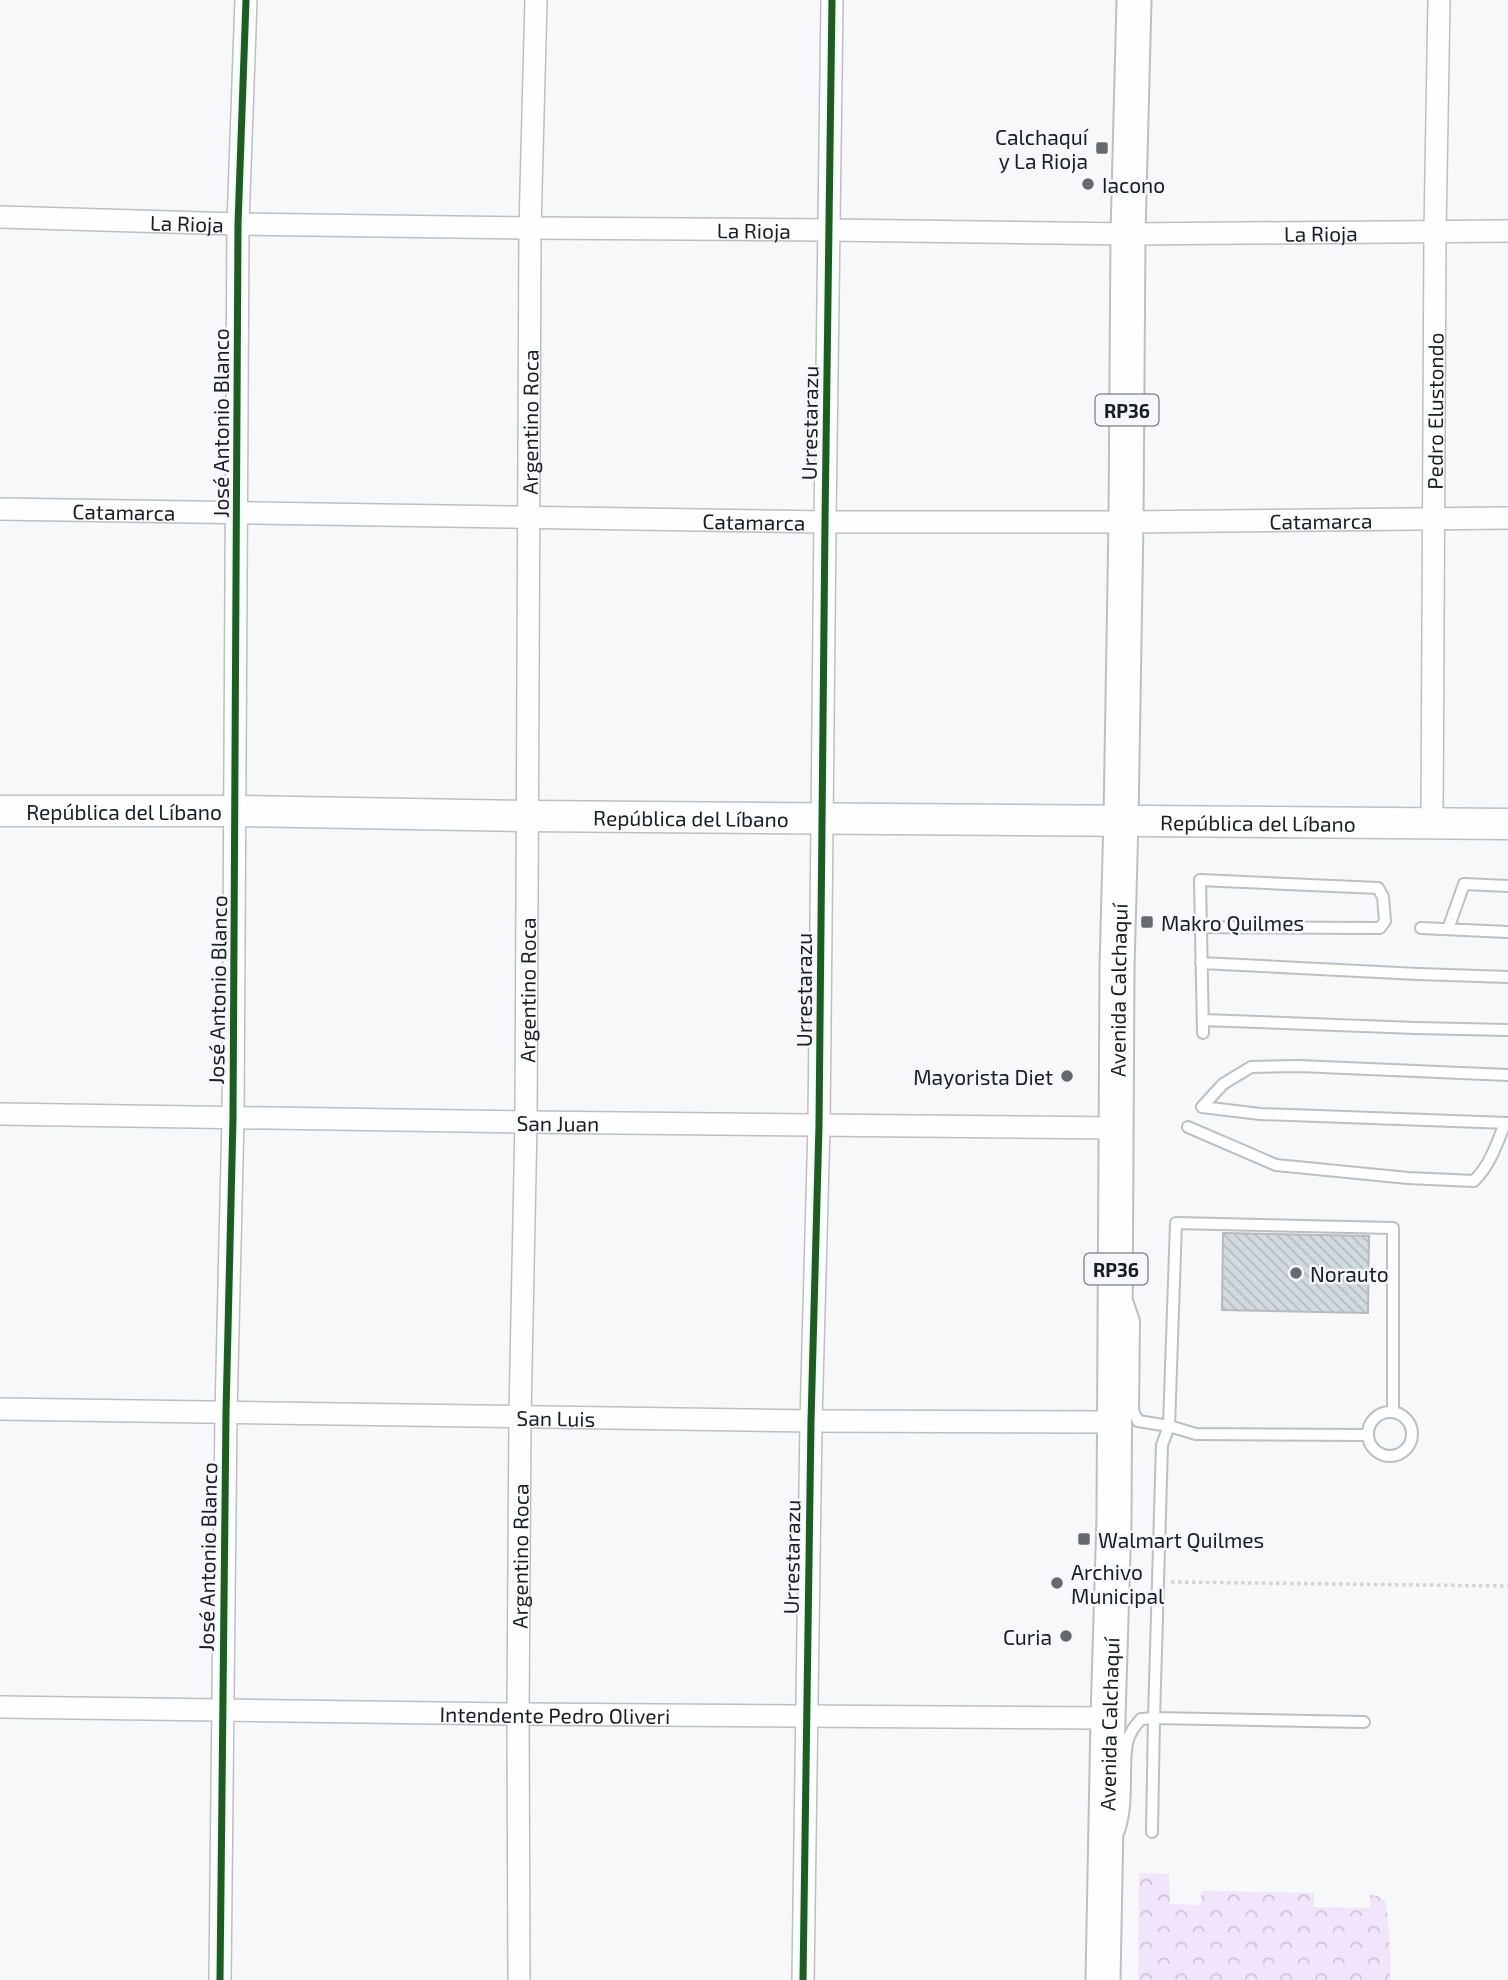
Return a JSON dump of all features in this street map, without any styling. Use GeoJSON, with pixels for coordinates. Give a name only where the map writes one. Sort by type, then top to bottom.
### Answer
{"type":"FeatureCollection","features":[{"type":"Feature","properties":{"kind":"main road","name":"Avenida Calchaquí"},"geometry":{"type":"LineString","coordinates":[[1103,1980],[1113,1582],[1117,967],[1133,0]]}},
{"type":"Feature","properties":{"kind":"street","name":"José Antonio Blanco"},"geometry":{"type":"LineString","coordinates":[[220,1980],[226,1413],[233,1118],[239,224],[246,0]]}},
{"type":"Feature","properties":{"kind":"street","name":"Argentino Roca"},"geometry":{"type":"LineString","coordinates":[[519,1980],[518,1714],[526,1122],[530,229],[536,0]]}},
{"type":"Feature","properties":{"kind":"street","name":"Urrestarazu"},"geometry":{"type":"LineString","coordinates":[[803,1980],[811,1421],[819,1125],[832,0]]}},
{"type":"Feature","properties":{"kind":"street","name":"Pedro Elustondo"},"geometry":{"type":"LineString","coordinates":[[1432,824],[1439,0]]}},
{"type":"Feature","properties":{"kind":"street","name":"La Rioja"},"geometry":{"type":"LineString","coordinates":[[0,217],[530,229],[1128,234],[1508,231]]}},
{"type":"Feature","properties":{"kind":"street","name":"Catamarca"},"geometry":{"type":"LineString","coordinates":[[0,509],[825,522],[1508,518]]}},
{"type":"Feature","properties":{"kind":"street","name":"República del Líbano"},"geometry":{"type":"LineString","coordinates":[[0,811],[1508,824]]}},
{"type":"Feature","properties":{"kind":"street","name":"San Juan"},"geometry":{"type":"LineString","coordinates":[[0,1114],[1117,1128]]}},
{"type":"Feature","properties":{"kind":"street","name":"San Luis"},"geometry":{"type":"LineString","coordinates":[[0,1409],[811,1421],[1114,1422]]}},
{"type":"Feature","properties":{"kind":"street","name":"Intendente Pedro Oliveri"},"geometry":{"type":"LineString","coordinates":[[0,1707],[1108,1718]]}},
{"type":"Feature","properties":{"kind":"lane"},"geometry":{"type":"LineString","coordinates":[[1201,927],[1380,928],[1385,921],[1378,888],[1200,880],[1203,1033]]}},
{"type":"Feature","properties":{"kind":"lane"},"geometry":{"type":"LineString","coordinates":[[1447,929],[1464,884],[1508,886]]}},
{"type":"Feature","properties":{"kind":"lane"},"geometry":{"type":"LineString","coordinates":[[1421,928],[1508,932]]}},
{"type":"Feature","properties":{"kind":"lane"},"geometry":{"type":"LineString","coordinates":[[1201,963],[1508,977]]}},
{"type":"Feature","properties":{"kind":"lane"},"geometry":{"type":"LineString","coordinates":[[1203,1020],[1508,1030]]}},
{"type":"Feature","properties":{"kind":"lane"},"geometry":{"type":"LineString","coordinates":[[1188,1127],[1276,1165],[1408,1178],[1474,1181],[1488,1163],[1507,1123],[1260,1114],[1202,1107],[1223,1084],[1251,1067],[1299,1066],[1508,1075]]}},
{"type":"Feature","properties":{"kind":"lane"},"geometry":{"type":"LineString","coordinates":[[1152,1832],[1162,1445],[1169,1426],[1176,1223],[1393,1228],[1393,1412]]}},
{"type":"Feature","properties":{"kind":"lane"},"geometry":{"type":"LineString","coordinates":[[1116,1267],[1134,1321],[1133,1410],[1139,1420],[1196,1434],[1367,1435]]}},
{"type":"Feature","properties":{"kind":"lane"},"geometry":{"type":"LineString","coordinates":[[1393,1412],[1400,1414],[1410,1424],[1412,1438],[1407,1449],[1396,1456],[1383,1456],[1372,1448],[1367,1435],[1372,1421],[1385,1413],[1393,1412]]}},
{"type":"Feature","properties":{"kind":"lane"},"geometry":{"type":"LineString","coordinates":[[1104,1877],[1124,1814],[1127,1741],[1133,1727],[1141,1719],[1364,1722]]}},
{"type":"Feature","properties":{"kind":"path"},"geometry":{"type":"LineString","coordinates":[[1158,1582],[1508,1586]]}},
{"type":"Feature","properties":{"kind":"green space"},"geometry":{"type":"Polygon","coordinates":[[[1139,1873],[1169,1874],[1170,1904],[1200,1905],[1202,1891],[1314,1893],[1314,1907],[1370,1908],[1370,1895],[1378,1896],[1385,1901],[1387,1909],[1390,1980],[1138,1980],[1139,1873]]]}},
{"type":"Feature","properties":{"kind":"building","name":"Norauto"},"geometry":{"type":"Polygon","coordinates":[[[1223,1233],[1369,1236],[1368,1313],[1222,1310],[1223,1233]]]}},
{"type":"Feature","properties":{"kind":"cycle path"},"geometry":{"type":"LineString","coordinates":[[220,1980],[226,1413],[233,1118],[238,224],[246,0]]}},
{"type":"Feature","properties":{"kind":"cycle path"},"geometry":{"type":"LineString","coordinates":[[803,1980],[811,1421],[819,1125],[832,0]]}},
{"type":"Feature","properties":{"kind":"place","name":"Calchaquí y La Rioja"},"geometry":{"type":"Point","coordinates":[1102,148]}},
{"type":"Feature","properties":{"kind":"place","name":"Iacono"},"geometry":{"type":"Point","coordinates":[1088,184]}},
{"type":"Feature","properties":{"kind":"place","name":"Makro Quilmes"},"geometry":{"type":"Point","coordinates":[1147,922]}},
{"type":"Feature","properties":{"kind":"place","name":"Mayorista Diet"},"geometry":{"type":"Point","coordinates":[1067,1076]}},
{"type":"Feature","properties":{"kind":"place","name":"Norauto"},"geometry":{"type":"Point","coordinates":[1296,1273]}},
{"type":"Feature","properties":{"kind":"place","name":"Walmart Quilmes"},"geometry":{"type":"Point","coordinates":[1084,1539]}},
{"type":"Feature","properties":{"kind":"place","name":"Archivo Municipal"},"geometry":{"type":"Point","coordinates":[1057,1583]}},
{"type":"Feature","properties":{"kind":"place","name":"Curia"},"geometry":{"type":"Point","coordinates":[1066,1636]}}]}
